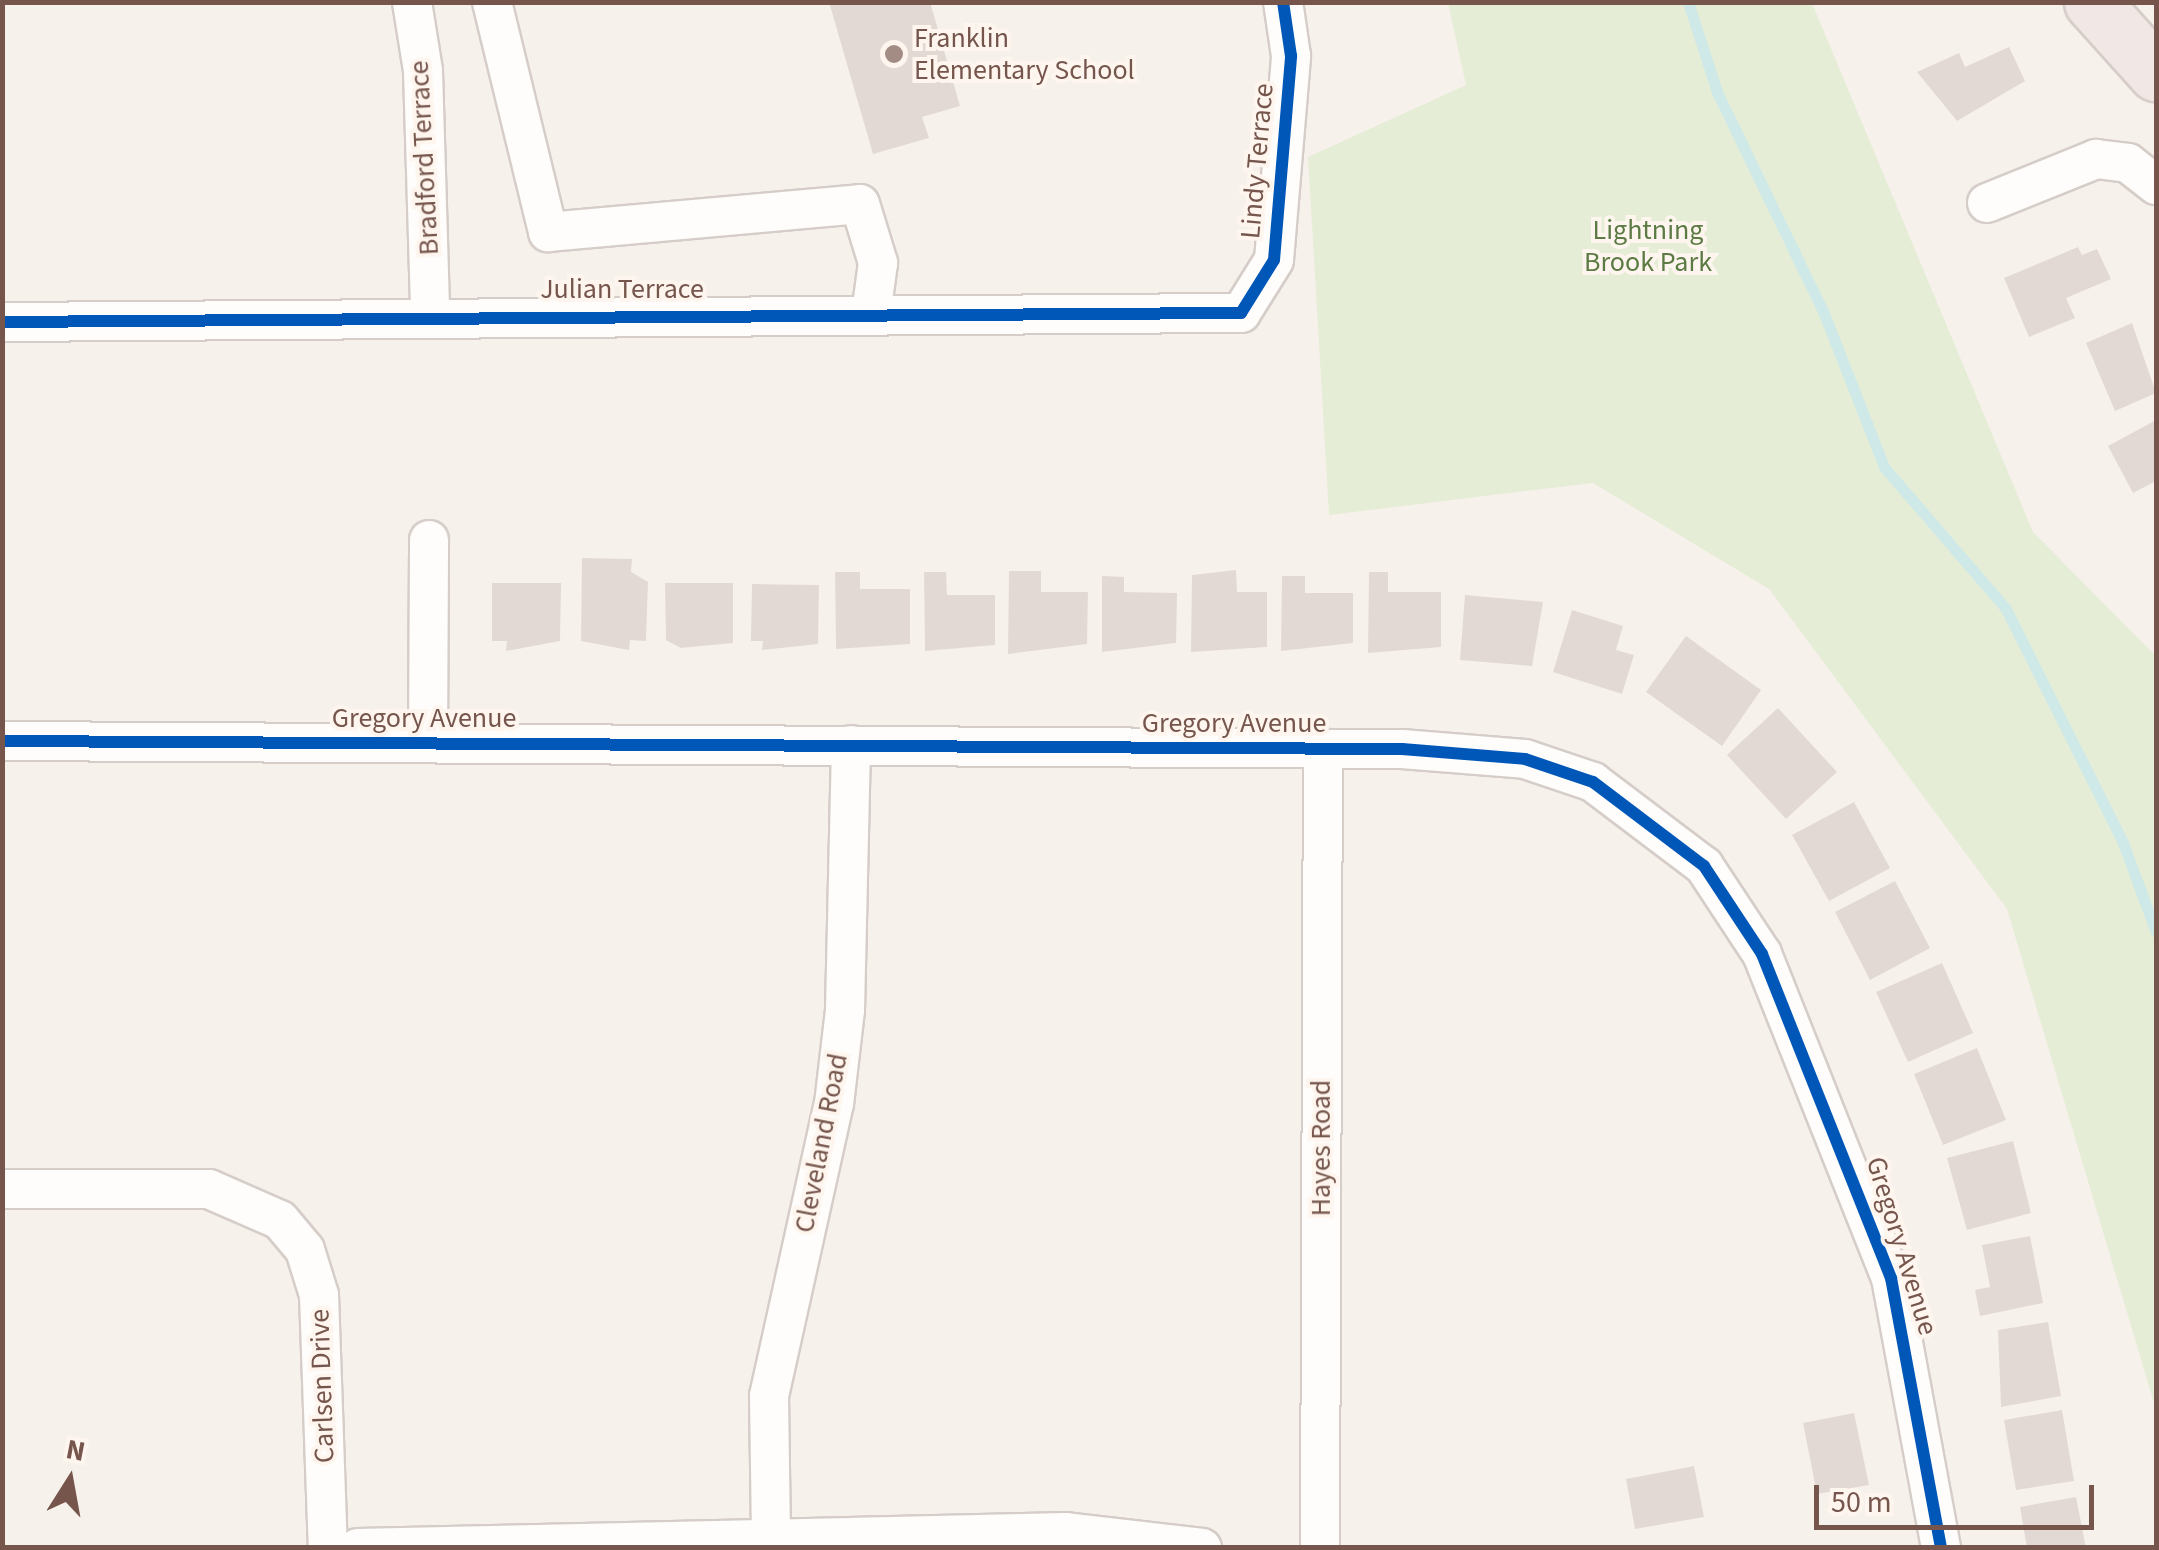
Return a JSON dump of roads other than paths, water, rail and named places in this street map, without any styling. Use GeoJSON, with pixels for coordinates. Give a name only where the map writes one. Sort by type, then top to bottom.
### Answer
{"type":"FeatureCollection","features":[{"type":"Feature","properties":{"kind":"highway"},"geometry":{"type":"LineString","coordinates":[[2092,2],[2156,73]]}},
{"type":"Feature","properties":{"kind":"street","name":"Bradford Terrace"},"geometry":{"type":"LineString","coordinates":[[412,2],[425,109],[430,314]]}},
{"type":"Feature","properties":{"kind":"street"},"geometry":{"type":"LineString","coordinates":[[492,2],[548,232],[860,204],[878,263],[871,314]]}},
{"type":"Feature","properties":{"kind":"street","name":"Lindy Terrace"},"geometry":{"type":"LineString","coordinates":[[1241,313],[1274,260],[1291,56],[1283,2]]}},
{"type":"Feature","properties":{"kind":"street"},"geometry":{"type":"LineString","coordinates":[[1987,202],[2096,159],[2128,163],[2156,186]]}},
{"type":"Feature","properties":{"kind":"street","name":"Julian Terrace"},"geometry":{"type":"LineString","coordinates":[[2,322],[430,314],[1241,313]]}},
{"type":"Feature","properties":{"kind":"street"},"geometry":{"type":"LineString","coordinates":[[428,743],[429,540]]}},
{"type":"Feature","properties":{"kind":"street","name":"Gregory Avenue"},"geometry":{"type":"LineString","coordinates":[[2,742],[1323,748],[1490,754],[1560,768],[1652,819],[1726,894],[1847,1150],[1891,1278],[1940,1548]]}},
{"type":"Feature","properties":{"kind":"street","name":"Cleveland Road"},"geometry":{"type":"LineString","coordinates":[[772,1538],[768,1396],[834,1104],[845,1010],[851,746]]}},
{"type":"Feature","properties":{"kind":"street","name":"Hayes Road"},"geometry":{"type":"LineString","coordinates":[[1320,1548],[1323,748]]}},
{"type":"Feature","properties":{"kind":"street","name":"Carlsen Drive"},"geometry":{"type":"LineString","coordinates":[[2,1190],[210,1189],[280,1220],[304,1250],[320,1295],[328,1548]]}},
{"type":"Feature","properties":{"kind":"street"},"geometry":{"type":"LineString","coordinates":[[358,1548],[1066,1532],[1202,1548]]}},
{"type":"Feature","properties":{"kind":"waterway"},"geometry":{"type":"LineString","coordinates":[[1688,2],[1717,92],[1823,311],[1884,467],[2006,609],[2123,843],[2156,932]]}},
{"type":"Feature","properties":{"kind":"place","name":"Franklin Elementary School"},"geometry":{"type":"Point","coordinates":[894,54]}},
{"type":"Feature","properties":{"kind":"park label","name":"Lightning Brook Park"},"geometry":{"type":"Point","coordinates":[1648,246]}}]}
